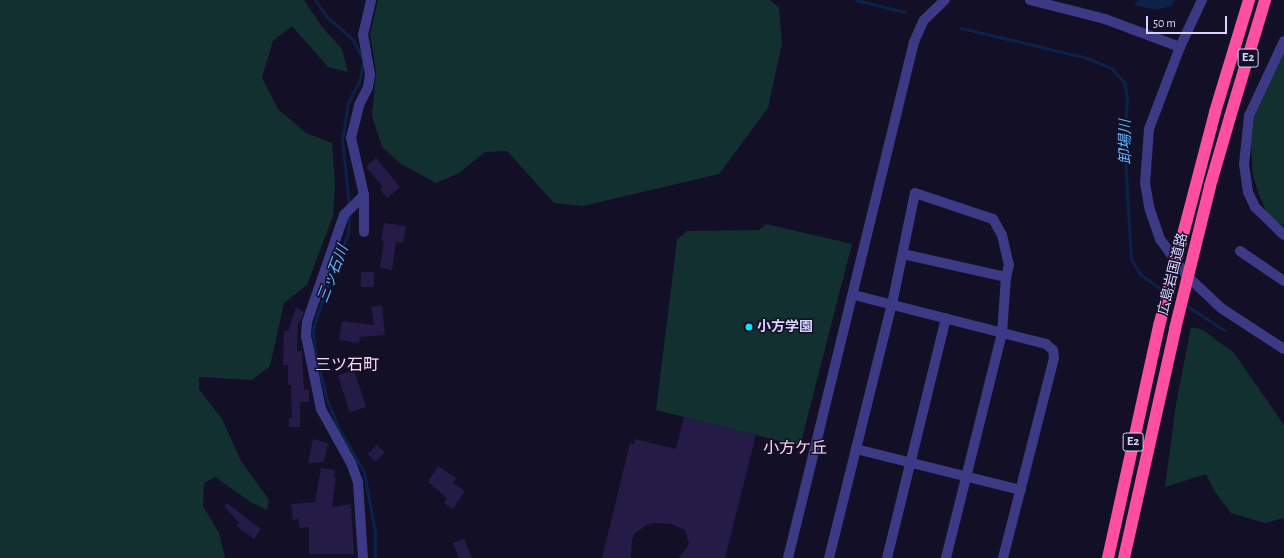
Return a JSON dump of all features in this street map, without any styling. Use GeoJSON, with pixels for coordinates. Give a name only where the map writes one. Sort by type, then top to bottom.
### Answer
{"type":"FeatureCollection","features":[{"type":"Feature","properties":{"kind":"highway","name":"広島岩国道路"},"geometry":{"type":"LineString","coordinates":[[1108,558],[1159,326],[1215,112],[1249,0]]}},
{"type":"Feature","properties":{"kind":"highway","name":"広島岩国道路"},"geometry":{"type":"LineString","coordinates":[[1124,558],[1175,329],[1210,186],[1265,0]]}},
{"type":"Feature","properties":{"kind":"street"},"geometry":{"type":"LineString","coordinates":[[364,232],[362,197],[351,138],[370,74],[363,35],[371,0]]}},
{"type":"Feature","properties":{"kind":"street"},"geometry":{"type":"LineString","coordinates":[[788,558],[854,295],[914,42],[924,20],[945,0]]}},
{"type":"Feature","properties":{"kind":"street"},"geometry":{"type":"LineString","coordinates":[[1030,0],[1105,19],[1180,47]]}},
{"type":"Feature","properties":{"kind":"street"},"geometry":{"type":"LineString","coordinates":[[1202,0],[1180,47],[1149,129],[1145,152],[1145,183],[1160,239],[1186,275],[1221,308],[1284,349]]}},
{"type":"Feature","properties":{"kind":"street"},"geometry":{"type":"LineString","coordinates":[[1284,42],[1281,52],[1249,116],[1244,164],[1248,192],[1255,207],[1284,235]]}},
{"type":"Feature","properties":{"kind":"street"},"geometry":{"type":"LineString","coordinates":[[829,558],[892,304],[915,193],[993,219],[1007,251],[1009,265],[1006,278],[1002,333],[946,558]]}},
{"type":"Feature","properties":{"kind":"street"},"geometry":{"type":"LineString","coordinates":[[362,197],[344,215],[307,322],[306,336],[320,408],[351,463],[358,482],[363,558]]}},
{"type":"Feature","properties":{"kind":"street"},"geometry":{"type":"LineString","coordinates":[[1240,251],[1284,281]]}},
{"type":"Feature","properties":{"kind":"street"},"geometry":{"type":"LineString","coordinates":[[903,254],[1006,278]]}},
{"type":"Feature","properties":{"kind":"street"},"geometry":{"type":"LineString","coordinates":[[854,295],[1048,345],[1054,354],[1003,558]]}},
{"type":"Feature","properties":{"kind":"street"},"geometry":{"type":"LineString","coordinates":[[887,558],[946,318]]}},
{"type":"Feature","properties":{"kind":"street"},"geometry":{"type":"LineString","coordinates":[[856,449],[1021,490]]}},
{"type":"Feature","properties":{"kind":"green space"},"geometry":{"type":"Polygon","coordinates":[[[0,0],[304,0],[323,28],[342,49],[348,72],[328,67],[292,26],[273,41],[262,78],[278,109],[306,133],[332,143],[335,184],[333,216],[307,285],[284,303],[270,366],[252,380],[199,377],[199,389],[222,419],[241,461],[269,500],[267,510],[252,503],[215,477],[204,483],[203,506],[219,533],[225,558],[0,558],[0,0]]]}},
{"type":"Feature","properties":{"kind":"green space"},"geometry":{"type":"Polygon","coordinates":[[[378,0],[770,0],[779,8],[782,44],[768,108],[719,174],[583,206],[554,203],[507,151],[485,152],[459,173],[436,183],[401,164],[382,147],[372,116],[376,72],[370,34],[378,0]]]}},
{"type":"Feature","properties":{"kind":"green space"},"geometry":{"type":"Polygon","coordinates":[[[1284,52],[1284,226],[1268,215],[1259,195],[1253,175],[1251,146],[1254,118],[1284,52]]]}},
{"type":"Feature","properties":{"kind":"green space"},"geometry":{"type":"Polygon","coordinates":[[[766,224],[852,244],[800,446],[656,410],[677,240],[687,231],[759,230],[766,224]]]}},
{"type":"Feature","properties":{"kind":"green space"},"geometry":{"type":"Polygon","coordinates":[[[1191,327],[1203,330],[1234,353],[1284,425],[1284,518],[1265,523],[1231,513],[1215,492],[1206,474],[1165,487],[1176,404],[1191,327]]]}},
{"type":"Feature","properties":{"kind":"water"},"geometry":{"type":"Polygon","coordinates":[[[1139,0],[1174,0],[1172,6],[1156,10],[1134,5],[1139,0]]]}},
{"type":"Feature","properties":{"kind":"building"},"geometry":{"type":"Polygon","coordinates":[[[376,158],[400,187],[387,198],[380,189],[383,187],[366,167],[376,158]]]}},
{"type":"Feature","properties":{"kind":"building"},"geometry":{"type":"Polygon","coordinates":[[[384,223],[406,226],[403,243],[396,242],[392,270],[380,268],[384,241],[381,240],[384,223]]]}},
{"type":"Feature","properties":{"kind":"building"},"geometry":{"type":"Polygon","coordinates":[[[361,272],[374,272],[374,287],[361,287],[361,272]]]}},
{"type":"Feature","properties":{"kind":"building"},"geometry":{"type":"Polygon","coordinates":[[[382,305],[385,335],[360,337],[359,343],[339,340],[342,321],[374,325],[371,307],[382,305]]]}},
{"type":"Feature","properties":{"kind":"building"},"geometry":{"type":"Polygon","coordinates":[[[296,307],[304,312],[300,322],[298,322],[297,351],[302,351],[304,390],[309,390],[309,402],[300,402],[300,427],[289,427],[289,418],[292,418],[291,385],[288,385],[288,365],[283,365],[284,331],[288,331],[296,307]]]}},
{"type":"Feature","properties":{"kind":"building"},"geometry":{"type":"Polygon","coordinates":[[[354,370],[366,407],[350,412],[338,375],[354,370]]]}},
{"type":"Feature","properties":{"kind":"building"},"geometry":{"type":"Polygon","coordinates":[[[684,417],[756,435],[725,558],[679,558],[689,544],[685,530],[671,524],[655,523],[648,524],[635,533],[632,540],[631,558],[602,558],[630,443],[634,444],[635,439],[676,449],[684,417]]]}},
{"type":"Feature","properties":{"kind":"building"},"geometry":{"type":"Polygon","coordinates":[[[313,439],[328,443],[324,462],[308,463],[313,439]]]}},
{"type":"Feature","properties":{"kind":"building"},"geometry":{"type":"Polygon","coordinates":[[[377,445],[385,453],[376,462],[368,454],[377,445]]]}},
{"type":"Feature","properties":{"kind":"building"},"geometry":{"type":"Polygon","coordinates":[[[438,466],[456,478],[453,483],[465,491],[453,509],[444,503],[447,498],[428,482],[438,466]]]}},
{"type":"Feature","properties":{"kind":"building"},"geometry":{"type":"Polygon","coordinates":[[[321,468],[335,470],[334,477],[336,477],[332,507],[351,504],[354,554],[309,554],[309,527],[300,528],[298,519],[293,520],[291,504],[315,502],[321,468]]]}},
{"type":"Feature","properties":{"kind":"building"},"geometry":{"type":"Polygon","coordinates":[[[227,503],[261,529],[254,539],[236,526],[239,523],[224,506],[227,503]]]}},
{"type":"Feature","properties":{"kind":"building"},"geometry":{"type":"Polygon","coordinates":[[[464,539],[472,558],[459,558],[453,543],[464,539]]]}},
{"type":"Feature","properties":{"kind":"waterway","name":"三ッ石川"},"geometry":{"type":"LineString","coordinates":[[315,0],[327,17],[353,40],[363,60],[360,80],[348,103],[342,139],[349,206]]}},
{"type":"Feature","properties":{"kind":"waterway","name":"卸場川"},"geometry":{"type":"LineString","coordinates":[[856,0],[905,12]]}},
{"type":"Feature","properties":{"kind":"waterway","name":"卸場川"},"geometry":{"type":"LineString","coordinates":[[961,28],[1084,57],[1111,68],[1124,82],[1127,98],[1124,139],[1131,259],[1141,275],[1164,291]]}},
{"type":"Feature","properties":{"kind":"waterway","name":"三ッ石川"},"geometry":{"type":"LineString","coordinates":[[349,214],[348,234],[333,269],[313,328],[314,347],[327,400],[338,427],[364,472],[375,532],[375,558]]}},
{"type":"Feature","properties":{"kind":"waterway","name":"卸場川"},"geometry":{"type":"LineString","coordinates":[[1184,304],[1224,330]]}},
{"type":"Feature","properties":{"kind":"place","name":"小方学園"},"geometry":{"type":"Point","coordinates":[749,327]}},
{"type":"Feature","properties":{"kind":"district","name":"三ツ石町"},"geometry":{"type":"Point","coordinates":[347,365]}},
{"type":"Feature","properties":{"kind":"district","name":"小方ケ丘"},"geometry":{"type":"Point","coordinates":[795,448]}}]}
